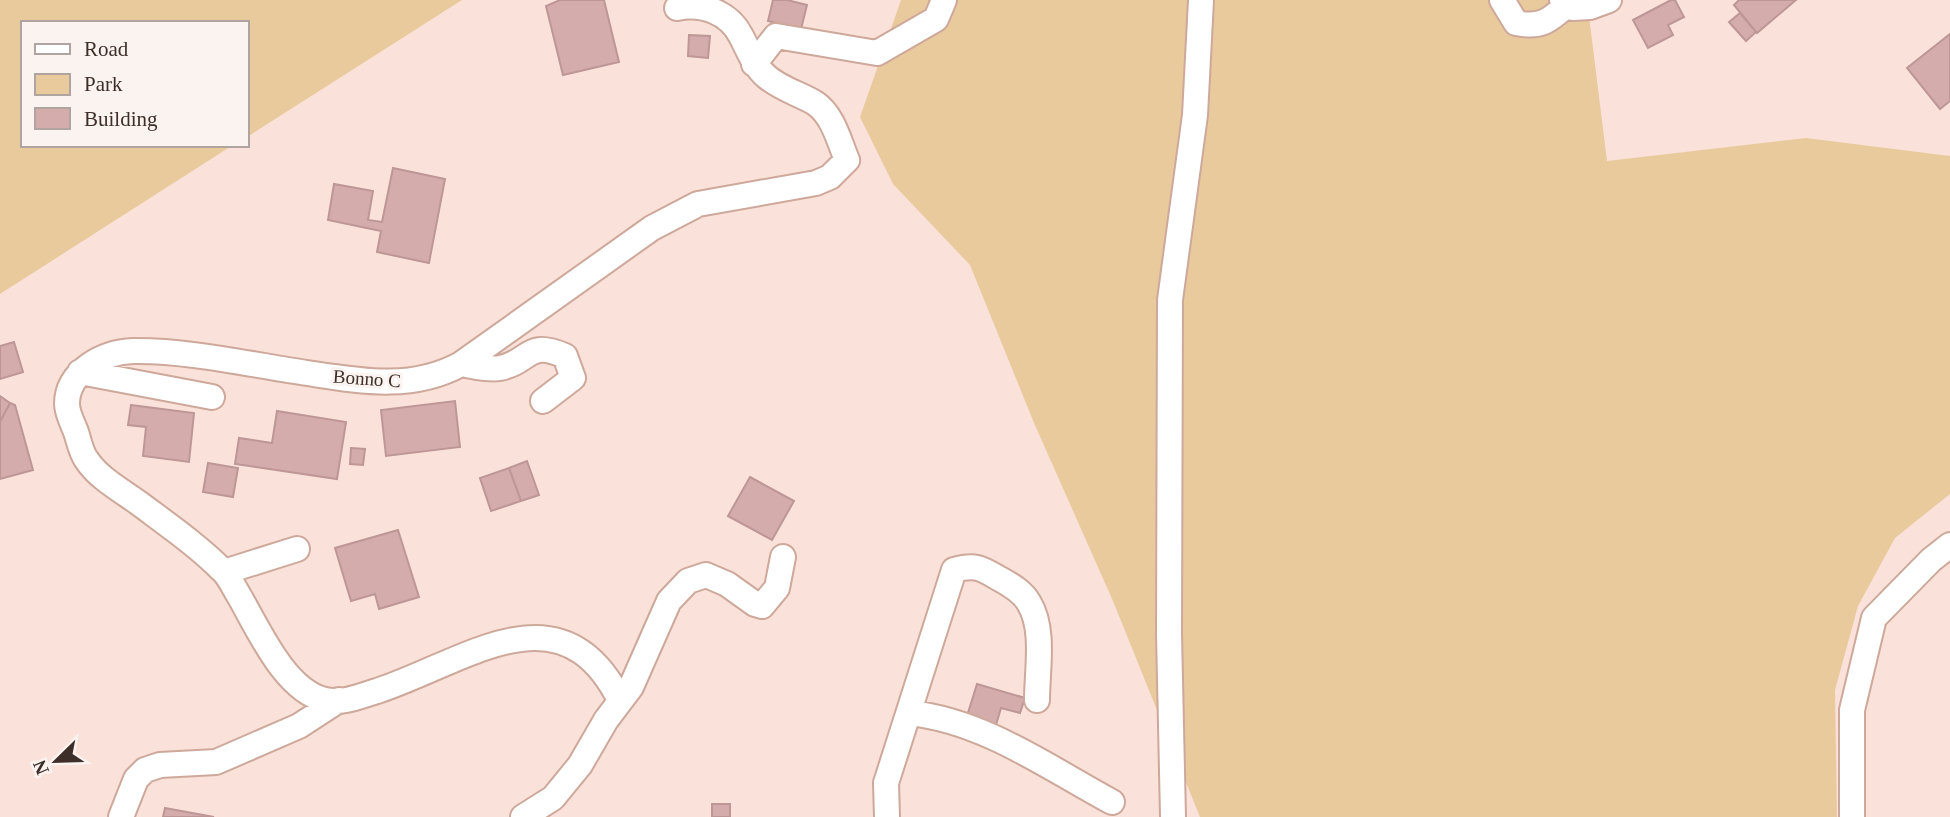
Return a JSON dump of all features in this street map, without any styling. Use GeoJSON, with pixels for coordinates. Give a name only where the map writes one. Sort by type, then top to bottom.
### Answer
{"type":"FeatureCollection","features":[{"type":"Feature","properties":{"kind":"street"},"geometry":{"type":"LineString","coordinates":[[754,64],[776,36],[877,53],[936,19],[944,0]]}},
{"type":"Feature","properties":{"kind":"street"},"geometry":{"type":"LineString","coordinates":[[1172,817],[1169,634],[1170,300],[1195,116],[1201,0]]}},
{"type":"Feature","properties":{"kind":"street"},"geometry":{"type":"LineString","coordinates":[[1502,0],[1516,23],[1528,26],[1547,23],[1564,2],[1573,8],[1590,7],[1609,0]]}},
{"type":"Feature","properties":{"kind":"street","name":"Bonno C"},"geometry":{"type":"LineString","coordinates":[[80,372],[102,357],[132,351],[197,357],[362,382],[398,383],[445,373],[595,267],[662,223],[698,204],[816,183],[830,177],[846,160],[827,115],[817,104],[768,78],[754,64],[740,33],[718,12],[692,5],[677,8]]}},
{"type":"Feature","properties":{"kind":"street"},"geometry":{"type":"LineString","coordinates":[[461,364],[496,369],[513,364],[531,350],[549,350],[565,356],[573,378],[542,401]]}},
{"type":"Feature","properties":{"kind":"street"},"geometry":{"type":"LineString","coordinates":[[212,397],[80,372],[69,392],[66,406],[85,458],[102,478],[196,547],[224,572],[286,673],[315,696],[327,700],[348,700],[495,645],[534,637],[552,638],[580,649],[598,665],[620,700]]}},
{"type":"Feature","properties":{"kind":"street"},"geometry":{"type":"LineString","coordinates":[[1852,817],[1852,710],[1874,618],[1931,560],[1950,545]]}},
{"type":"Feature","properties":{"kind":"street"},"geometry":{"type":"LineString","coordinates":[[224,572],[297,549]]}},
{"type":"Feature","properties":{"kind":"street"},"geometry":{"type":"LineString","coordinates":[[523,817],[555,808],[606,720],[631,687],[668,601],[688,580],[706,575],[762,606],[777,588],[783,557]]}},
{"type":"Feature","properties":{"kind":"street"},"geometry":{"type":"LineString","coordinates":[[887,817],[886,783],[954,570],[970,565],[989,572],[1015,587],[1030,603],[1038,631],[1037,700]]}},
{"type":"Feature","properties":{"kind":"street"},"geometry":{"type":"LineString","coordinates":[[121,817],[136,779],[145,770],[160,765],[216,762],[299,726],[339,700]]}},
{"type":"Feature","properties":{"kind":"street"},"geometry":{"type":"LineString","coordinates":[[910,713],[933,716],[976,728],[1112,803]]}},
{"type":"Feature","properties":{"kind":"green space"},"geometry":{"type":"Polygon","coordinates":[[[0,0],[462,0],[248,136],[248,21],[21,21],[21,147],[230,147],[0,294],[0,0]]]}},
{"type":"Feature","properties":{"kind":"green space"},"geometry":{"type":"Polygon","coordinates":[[[901,0],[1587,0],[1607,161],[1806,138],[1950,156],[1950,494],[1895,538],[1858,606],[1835,690],[1837,817],[1200,817],[1113,601],[1034,423],[970,265],[893,184],[860,117],[901,0]]]}},
{"type":"Feature","properties":{"kind":"building"},"geometry":{"type":"Polygon","coordinates":[[[560,0],[604,0],[619,62],[563,75],[546,6],[560,0]]]}},
{"type":"Feature","properties":{"kind":"building"},"geometry":{"type":"Polygon","coordinates":[[[773,0],[807,5],[801,29],[768,21],[773,0]]]}},
{"type":"Feature","properties":{"kind":"building"},"geometry":{"type":"Polygon","coordinates":[[[1675,0],[1684,17],[1668,25],[1673,35],[1648,48],[1633,20],[1675,0]]]}},
{"type":"Feature","properties":{"kind":"building"},"geometry":{"type":"Polygon","coordinates":[[[1739,0],[1796,0],[1757,33],[1734,5],[1739,0]]]}},
{"type":"Feature","properties":{"kind":"building"},"geometry":{"type":"Polygon","coordinates":[[[1740,13],[1756,32],[1746,41],[1729,22],[1740,13]]]}},
{"type":"Feature","properties":{"kind":"building"},"geometry":{"type":"Polygon","coordinates":[[[1950,34],[1950,101],[1940,109],[1907,68],[1950,34]]]}},
{"type":"Feature","properties":{"kind":"building"},"geometry":{"type":"Polygon","coordinates":[[[689,35],[710,36],[708,58],[688,56],[689,35]]]}},
{"type":"Feature","properties":{"kind":"building"},"geometry":{"type":"Polygon","coordinates":[[[393,168],[445,179],[429,263],[377,252],[381,231],[328,220],[334,184],[373,191],[368,220],[382,222],[393,168]]]}},
{"type":"Feature","properties":{"kind":"building"},"geometry":{"type":"Polygon","coordinates":[[[14,342],[23,372],[0,379],[0,346],[14,342]]]}},
{"type":"Feature","properties":{"kind":"building"},"geometry":{"type":"Polygon","coordinates":[[[0,396],[10,403],[0,422],[0,396]]]}},
{"type":"Feature","properties":{"kind":"building"},"geometry":{"type":"Polygon","coordinates":[[[455,401],[460,447],[386,456],[381,410],[455,401]]]}},
{"type":"Feature","properties":{"kind":"building"},"geometry":{"type":"Polygon","coordinates":[[[10,403],[15,405],[33,470],[0,479],[0,422],[10,403]]]}},
{"type":"Feature","properties":{"kind":"building"},"geometry":{"type":"Polygon","coordinates":[[[131,405],[194,413],[189,462],[143,456],[146,427],[128,425],[131,405]]]}},
{"type":"Feature","properties":{"kind":"building"},"geometry":{"type":"Polygon","coordinates":[[[277,411],[346,422],[337,479],[235,464],[239,438],[272,443],[277,411]]]}},
{"type":"Feature","properties":{"kind":"building"},"geometry":{"type":"Polygon","coordinates":[[[351,448],[365,449],[363,465],[350,464],[351,448]]]}},
{"type":"Feature","properties":{"kind":"building"},"geometry":{"type":"Polygon","coordinates":[[[527,461],[539,495],[521,501],[509,468],[527,461]]]}},
{"type":"Feature","properties":{"kind":"building"},"geometry":{"type":"Polygon","coordinates":[[[208,463],[238,468],[233,497],[203,492],[208,463]]]}},
{"type":"Feature","properties":{"kind":"building"},"geometry":{"type":"Polygon","coordinates":[[[509,468],[521,501],[491,511],[480,478],[509,468]]]}},
{"type":"Feature","properties":{"kind":"building"},"geometry":{"type":"Polygon","coordinates":[[[750,477],[794,501],[772,540],[728,516],[750,477]]]}},
{"type":"Feature","properties":{"kind":"building"},"geometry":{"type":"Polygon","coordinates":[[[398,530],[419,597],[379,609],[375,594],[351,601],[335,548],[398,530]]]}},
{"type":"Feature","properties":{"kind":"building"},"geometry":{"type":"Polygon","coordinates":[[[977,684],[1025,698],[1020,713],[1001,708],[996,725],[967,716],[977,684]]]}},
{"type":"Feature","properties":{"kind":"building"},"geometry":{"type":"Polygon","coordinates":[[[712,804],[730,804],[730,817],[712,817],[712,804]]]}},
{"type":"Feature","properties":{"kind":"building"},"geometry":{"type":"Polygon","coordinates":[[[165,808],[214,817],[163,817],[165,808]]]}}]}
